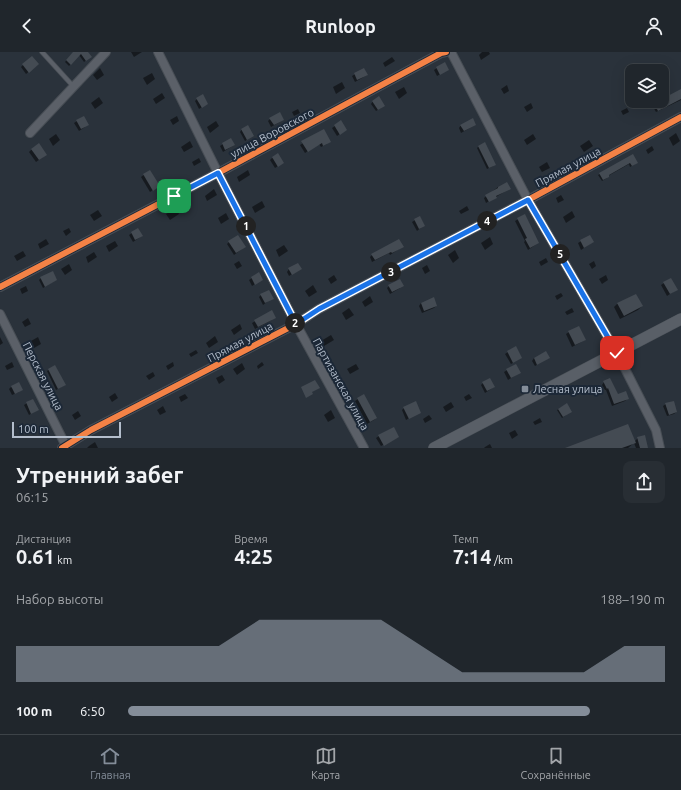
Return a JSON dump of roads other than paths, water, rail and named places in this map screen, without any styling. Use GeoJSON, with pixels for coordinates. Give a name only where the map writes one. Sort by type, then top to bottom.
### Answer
{"type":"FeatureCollection","features":[{"type":"Feature","properties":{"kind":"street"},"geometry":{"type":"LineString","coordinates":[[30,133],[106,52]]}},
{"type":"Feature","properties":{"kind":"street","name":"Партизанская улица"},"geometry":{"type":"LineString","coordinates":[[158,52],[218,173],[296,324],[364,448]]}},
{"type":"Feature","properties":{"kind":"street","name":"улица Воровского"},"geometry":{"type":"LineString","coordinates":[[0,287],[218,173],[440,53],[446,52]]}},
{"type":"Feature","properties":{"kind":"street"},"geometry":{"type":"LineString","coordinates":[[451,52],[528,200],[617,353],[656,430],[660,448]]}},
{"type":"Feature","properties":{"kind":"street","name":"Прямая улица"},"geometry":{"type":"LineString","coordinates":[[65,447],[92,430],[296,324],[319,309],[681,118]]}},
{"type":"Feature","properties":{"kind":"street","name":"Перская улица"},"geometry":{"type":"LineString","coordinates":[[0,314],[65,447]]}},
{"type":"Feature","properties":{"kind":"street"},"geometry":{"type":"LineString","coordinates":[[434,448],[681,319]]}},
{"type":"Feature","properties":{"kind":"lane"},"geometry":{"type":"LineString","coordinates":[[42,52],[74,86]]}},
{"type":"Feature","properties":{"kind":"place","name":"Лесная улица"},"geometry":{"type":"Point","coordinates":[525,389]}}]}
